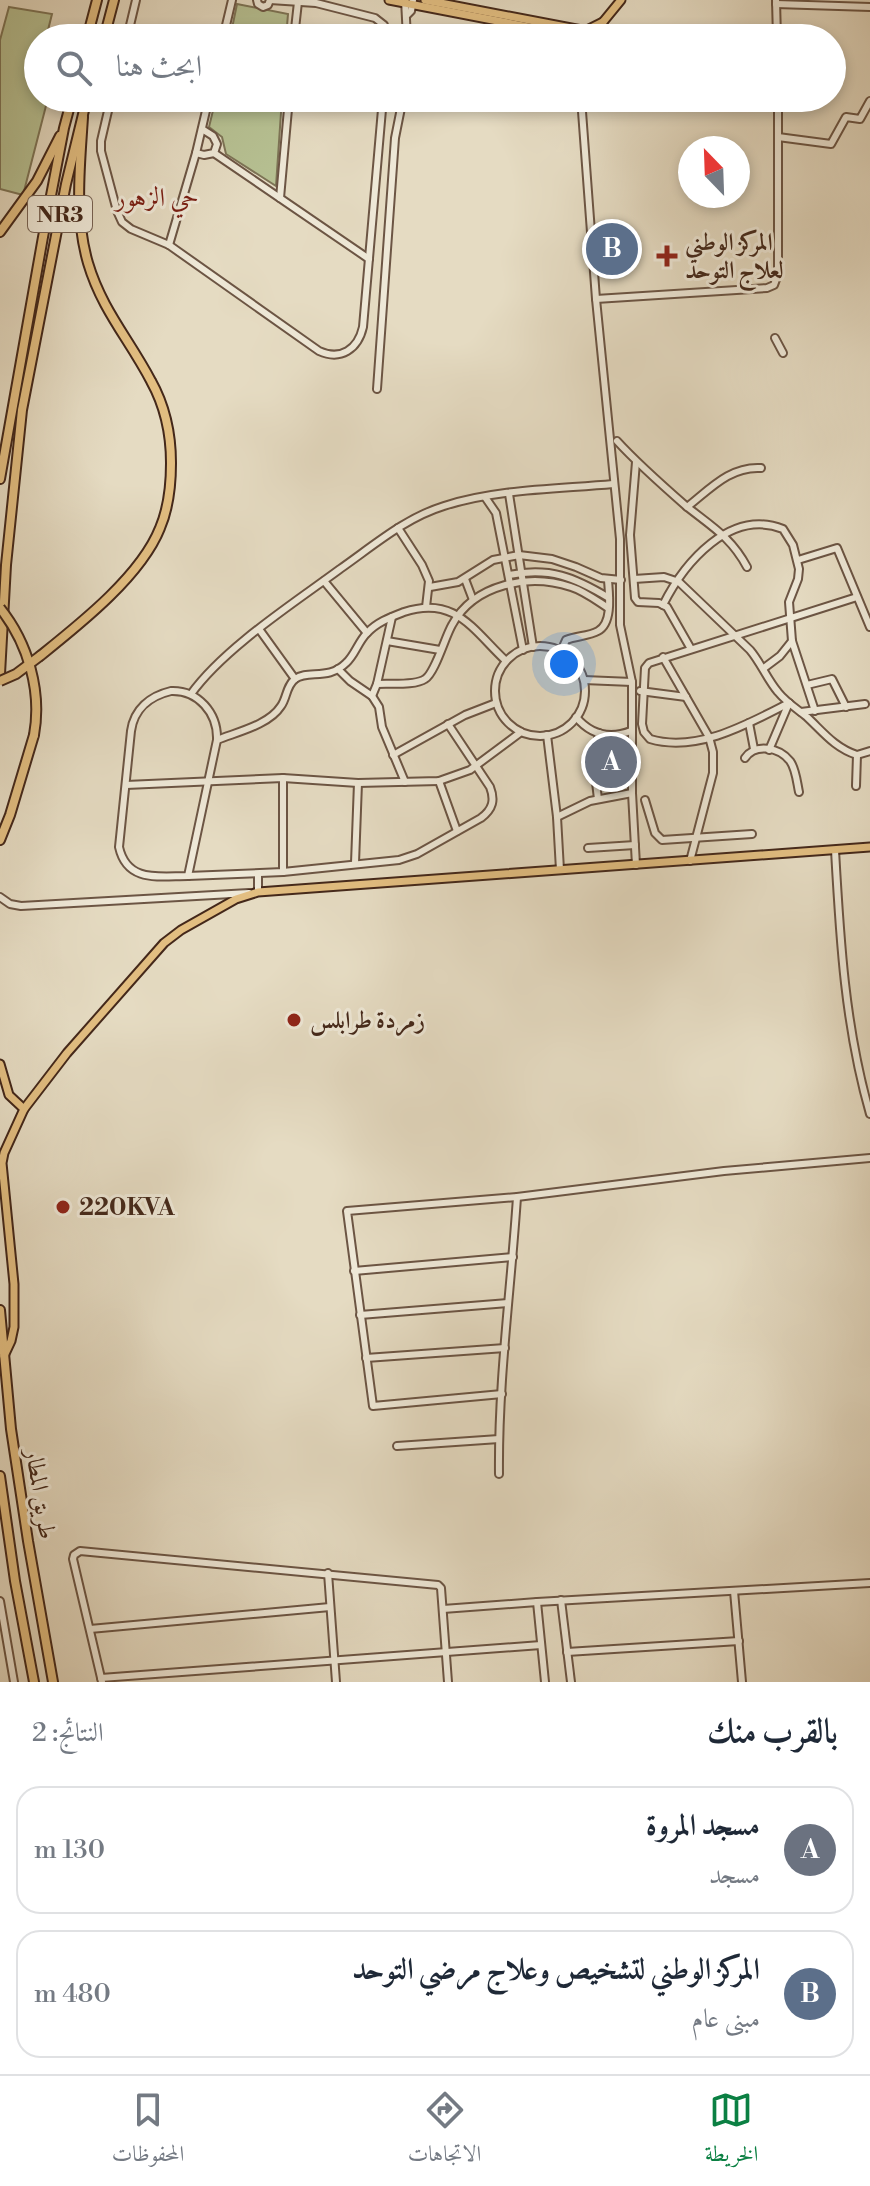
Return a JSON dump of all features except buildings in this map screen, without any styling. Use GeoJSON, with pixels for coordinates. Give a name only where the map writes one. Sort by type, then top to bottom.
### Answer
{"type":"FeatureCollection","features":[{"type":"Feature","properties":{"kind":"highway"},"geometry":{"type":"LineString","coordinates":[[91,24],[97,0]]}},
{"type":"Feature","properties":{"kind":"highway"},"geometry":{"type":"LineString","coordinates":[[108,24],[114,0]]}},
{"type":"Feature","properties":{"kind":"highway","name":"NR3"},"geometry":{"type":"LineString","coordinates":[[0,479],[68,112]]}},
{"type":"Feature","properties":{"kind":"highway","name":"NR3"},"geometry":{"type":"LineString","coordinates":[[0,674],[6,565],[22,410],[63,197],[84,112]]}},
{"type":"Feature","properties":{"kind":"highway"},"geometry":{"type":"LineString","coordinates":[[0,681],[16,674],[40,656],[116,589],[151,546],[169,500],[171,445],[158,394],[100,297],[82,240],[78,187],[83,117]]}},
{"type":"Feature","properties":{"kind":"highway"},"geometry":{"type":"LineString","coordinates":[[0,232],[37,181],[64,128]]}},
{"type":"Feature","properties":{"kind":"highway"},"geometry":{"type":"LineString","coordinates":[[0,608],[17,633],[31,670],[37,705],[34,735],[0,840]]}},
{"type":"Feature","properties":{"kind":"highway","name":"طريق المطار"},"geometry":{"type":"LineString","coordinates":[[0,1310],[11,1429],[53,1682]]}},
{"type":"Feature","properties":{"kind":"highway","name":"طريق المطار"},"geometry":{"type":"LineString","coordinates":[[0,1476],[34,1682]]}},
{"type":"Feature","properties":{"kind":"main road"},"geometry":{"type":"LineString","coordinates":[[389,0],[522,24]]}},
{"type":"Feature","properties":{"kind":"main road"},"geometry":{"type":"LineString","coordinates":[[425,0],[530,24]]}},
{"type":"Feature","properties":{"kind":"main road"},"geometry":{"type":"LineString","coordinates":[[599,24],[621,0]]}},
{"type":"Feature","properties":{"kind":"main road"},"geometry":{"type":"LineString","coordinates":[[4,1356],[14,1327],[14,1284],[2,1163],[4,1153],[24,1109],[67,1053],[164,943],[181,930],[254,892],[870,847]]}},
{"type":"Feature","properties":{"kind":"main road"},"geometry":{"type":"LineString","coordinates":[[0,1064],[9,1095],[24,1109]]}},
{"type":"Feature","properties":{"kind":"street"},"geometry":{"type":"LineString","coordinates":[[130,24],[136,0]]}},
{"type":"Feature","properties":{"kind":"street"},"geometry":{"type":"LineString","coordinates":[[226,24],[232,0]]}},
{"type":"Feature","properties":{"kind":"street"},"geometry":{"type":"LineString","coordinates":[[257,0],[263,7],[270,0],[316,3],[375,18],[383,24]]}},
{"type":"Feature","properties":{"kind":"street"},"geometry":{"type":"LineString","coordinates":[[296,24],[298,2]]}},
{"type":"Feature","properties":{"kind":"street"},"geometry":{"type":"LineString","coordinates":[[407,24],[409,2]]}},
{"type":"Feature","properties":{"kind":"street"},"geometry":{"type":"LineString","coordinates":[[777,24],[776,2],[870,7]]}},
{"type":"Feature","properties":{"kind":"street"},"geometry":{"type":"LineString","coordinates":[[778,137],[831,144],[846,117],[860,119],[870,101]]}},
{"type":"Feature","properties":{"kind":"street"},"geometry":{"type":"LineString","coordinates":[[108,112],[100,146],[119,217],[126,226],[169,245],[319,351],[333,355],[350,350],[360,339],[363,327],[382,112]]}},
{"type":"Feature","properties":{"kind":"street"},"geometry":{"type":"LineString","coordinates":[[169,245],[206,112]]}},
{"type":"Feature","properties":{"kind":"street"},"geometry":{"type":"LineString","coordinates":[[280,198],[288,112]]}},
{"type":"Feature","properties":{"kind":"street"},"geometry":{"type":"LineString","coordinates":[[377,389],[395,138],[400,112]]}},
{"type":"Feature","properties":{"kind":"street"},"geometry":{"type":"LineString","coordinates":[[582,112],[596,299],[620,539],[620,625],[632,686],[636,865]]}},
{"type":"Feature","properties":{"kind":"street"},"geometry":{"type":"LineString","coordinates":[[596,299],[767,288],[774,285],[778,274],[778,112]]}},
{"type":"Feature","properties":{"kind":"street"},"geometry":{"type":"LineString","coordinates":[[202,129],[216,141],[214,153]]}},
{"type":"Feature","properties":{"kind":"street"},"geometry":{"type":"LineString","coordinates":[[196,153],[214,153],[369,259]]}},
{"type":"Feature","properties":{"kind":"street"},"geometry":{"type":"LineString","coordinates":[[775,338],[783,353]]}},
{"type":"Feature","properties":{"kind":"street"},"geometry":{"type":"LineString","coordinates":[[617,441],[687,507],[724,534],[747,567]]}},
{"type":"Feature","properties":{"kind":"street"},"geometry":{"type":"LineString","coordinates":[[636,462],[630,535],[637,600],[663,605],[671,611],[691,649]]}},
{"type":"Feature","properties":{"kind":"street"},"geometry":{"type":"LineString","coordinates":[[687,507],[730,474],[742,469],[761,468]]}},
{"type":"Feature","properties":{"kind":"street"},"geometry":{"type":"LineString","coordinates":[[191,694],[210,671],[259,629],[398,528],[435,508],[485,497],[613,484]]}},
{"type":"Feature","properties":{"kind":"street"},"geometry":{"type":"LineString","coordinates":[[509,494],[533,647]]}},
{"type":"Feature","properties":{"kind":"street"},"geometry":{"type":"LineString","coordinates":[[485,497],[496,513],[523,650]]}},
{"type":"Feature","properties":{"kind":"street"},"geometry":{"type":"LineString","coordinates":[[663,605],[675,580],[724,534],[759,523],[783,529],[798,560],[799,574],[790,597],[792,641],[815,711]]}},
{"type":"Feature","properties":{"kind":"street"},"geometry":{"type":"LineString","coordinates":[[398,528],[422,565],[430,587],[426,607]]}},
{"type":"Feature","properties":{"kind":"street"},"geometry":{"type":"LineString","coordinates":[[798,560],[837,548],[870,627]]}},
{"type":"Feature","properties":{"kind":"street"},"geometry":{"type":"LineString","coordinates":[[430,587],[465,579],[485,564],[519,555],[552,559],[608,580],[621,580]]}},
{"type":"Feature","properties":{"kind":"street"},"geometry":{"type":"LineString","coordinates":[[509,575],[522,572],[558,574],[584,583],[609,598]]}},
{"type":"Feature","properties":{"kind":"street"},"geometry":{"type":"LineString","coordinates":[[634,579],[659,577],[675,580],[687,588],[736,635],[789,703],[834,743],[857,755],[870,751]]}},
{"type":"Feature","properties":{"kind":"street"},"geometry":{"type":"LineString","coordinates":[[465,579],[473,600]]}},
{"type":"Feature","properties":{"kind":"street"},"geometry":{"type":"LineString","coordinates":[[561,651],[568,639],[601,630],[608,608],[608,580]]}},
{"type":"Feature","properties":{"kind":"street"},"geometry":{"type":"LineString","coordinates":[[324,581],[367,633]]}},
{"type":"Feature","properties":{"kind":"street"},"geometry":{"type":"LineString","coordinates":[[377,684],[426,679],[434,669],[458,615],[473,600],[490,590],[523,582],[551,582],[580,590],[608,608]]}},
{"type":"Feature","properties":{"kind":"street"},"geometry":{"type":"LineString","coordinates":[[580,590],[584,583]]}},
{"type":"Feature","properties":{"kind":"street"},"geometry":{"type":"LineString","coordinates":[[789,703],[749,723],[677,744],[650,739],[643,728],[646,665],[857,597]]}},
{"type":"Feature","properties":{"kind":"street"},"geometry":{"type":"LineString","coordinates":[[217,740],[274,715],[295,679],[328,674],[338,669],[352,657],[367,633],[383,621],[426,607],[438,607],[458,615],[506,661]]}},
{"type":"Feature","properties":{"kind":"street"},"geometry":{"type":"LineString","coordinates":[[372,696],[392,617]]}},
{"type":"Feature","properties":{"kind":"street"},"geometry":{"type":"LineString","coordinates":[[259,629],[295,679]]}},
{"type":"Feature","properties":{"kind":"street"},"geometry":{"type":"LineString","coordinates":[[387,641],[440,650]]}},
{"type":"Feature","properties":{"kind":"street"},"geometry":{"type":"LineString","coordinates":[[764,668],[780,656],[792,641]]}},
{"type":"Feature","properties":{"kind":"street"},"geometry":{"type":"LineString","coordinates":[[533,647],[561,651],[578,667],[584,680],[584,700],[576,717],[563,729],[538,736],[521,732],[505,720],[495,694],[497,676],[506,661],[533,647]]}},
{"type":"Feature","properties":{"kind":"street"},"geometry":{"type":"LineString","coordinates":[[663,657],[709,737],[713,752],[713,773],[690,861]]}},
{"type":"Feature","properties":{"kind":"street"},"geometry":{"type":"LineString","coordinates":[[338,669],[372,696],[379,707],[382,727],[405,782]]}},
{"type":"Feature","properties":{"kind":"street"},"geometry":{"type":"LineString","coordinates":[[807,685],[832,679],[846,707]]}},
{"type":"Feature","properties":{"kind":"street"},"geometry":{"type":"LineString","coordinates":[[584,680],[686,697]]}},
{"type":"Feature","properties":{"kind":"street"},"geometry":{"type":"LineString","coordinates":[[188,876],[217,740],[217,727],[201,701],[191,694],[165,692],[147,702],[135,714],[131,731],[119,847],[125,863],[146,876],[188,876],[258,874],[408,858],[481,818],[493,804],[490,787],[448,724]]}},
{"type":"Feature","properties":{"kind":"street"},"geometry":{"type":"LineString","coordinates":[[393,755],[448,724],[496,703]]}},
{"type":"Feature","properties":{"kind":"street"},"geometry":{"type":"LineString","coordinates":[[769,750],[789,703]]}},
{"type":"Feature","properties":{"kind":"street"},"geometry":{"type":"LineString","coordinates":[[801,712],[865,704]]}},
{"type":"Feature","properties":{"kind":"street"},"geometry":{"type":"LineString","coordinates":[[576,717],[586,727],[599,733],[615,735],[631,731]]}},
{"type":"Feature","properties":{"kind":"street"},"geometry":{"type":"LineString","coordinates":[[749,723],[754,749]]}},
{"type":"Feature","properties":{"kind":"street"},"geometry":{"type":"LineString","coordinates":[[126,785],[283,778],[358,783],[439,781],[460,775],[521,732]]}},
{"type":"Feature","properties":{"kind":"street"},"geometry":{"type":"LineString","coordinates":[[598,799],[594,766],[599,733]]}},
{"type":"Feature","properties":{"kind":"street"},"geometry":{"type":"LineString","coordinates":[[547,735],[560,870]]}},
{"type":"Feature","properties":{"kind":"street"},"geometry":{"type":"LineString","coordinates":[[745,758],[754,749],[761,748],[784,756],[790,761],[799,792]]}},
{"type":"Feature","properties":{"kind":"street"},"geometry":{"type":"LineString","coordinates":[[856,786],[857,755]]}},
{"type":"Feature","properties":{"kind":"street"},"geometry":{"type":"LineString","coordinates":[[283,778],[283,872]]}},
{"type":"Feature","properties":{"kind":"street"},"geometry":{"type":"LineString","coordinates":[[439,781],[457,831]]}},
{"type":"Feature","properties":{"kind":"street"},"geometry":{"type":"LineString","coordinates":[[355,863],[358,783]]}},
{"type":"Feature","properties":{"kind":"street"},"geometry":{"type":"LineString","coordinates":[[557,817],[598,799],[632,793]]}},
{"type":"Feature","properties":{"kind":"street"},"geometry":{"type":"LineString","coordinates":[[645,800],[659,838],[752,834]]}},
{"type":"Feature","properties":{"kind":"street"},"geometry":{"type":"LineString","coordinates":[[588,848],[635,845]]}},
{"type":"Feature","properties":{"kind":"street"},"geometry":{"type":"LineString","coordinates":[[835,850],[840,946],[847,1005],[853,1048],[870,1114]]}},
{"type":"Feature","properties":{"kind":"street"},"geometry":{"type":"LineString","coordinates":[[0,897],[10,904],[21,906],[254,892],[258,874]]}},
{"type":"Feature","properties":{"kind":"street"},"geometry":{"type":"LineString","coordinates":[[502,1394],[373,1406],[347,1211],[517,1197],[724,1171],[870,1158]]}},
{"type":"Feature","properties":{"kind":"street"},"geometry":{"type":"LineString","coordinates":[[499,1474],[517,1197]]}},
{"type":"Feature","properties":{"kind":"street"},"geometry":{"type":"LineString","coordinates":[[354,1271],[513,1257]]}},
{"type":"Feature","properties":{"kind":"street"},"geometry":{"type":"LineString","coordinates":[[360,1315],[508,1303]]}},
{"type":"Feature","properties":{"kind":"street"},"geometry":{"type":"LineString","coordinates":[[366,1358],[505,1348]]}},
{"type":"Feature","properties":{"kind":"street"},"geometry":{"type":"LineString","coordinates":[[397,1446],[499,1439]]}},
{"type":"Feature","properties":{"kind":"street"},"geometry":{"type":"LineString","coordinates":[[448,1682],[446,1652],[443,1609],[441,1588],[438,1585],[80,1551],[74,1555],[102,1680],[446,1652],[541,1645]]}},
{"type":"Feature","properties":{"kind":"street"},"geometry":{"type":"LineString","coordinates":[[328,1573],[336,1682]]}},
{"type":"Feature","properties":{"kind":"street"},"geometry":{"type":"LineString","coordinates":[[443,1609],[870,1583]]}},
{"type":"Feature","properties":{"kind":"street"},"geometry":{"type":"LineString","coordinates":[[734,1591],[742,1682]]}},
{"type":"Feature","properties":{"kind":"street"},"geometry":{"type":"LineString","coordinates":[[561,1600],[571,1682]]}},
{"type":"Feature","properties":{"kind":"street"},"geometry":{"type":"LineString","coordinates":[[0,1601],[14,1682]]}},
{"type":"Feature","properties":{"kind":"street"},"geometry":{"type":"LineString","coordinates":[[537,1602],[545,1682]]}},
{"type":"Feature","properties":{"kind":"street"},"geometry":{"type":"LineString","coordinates":[[90,1629],[330,1607]]}},
{"type":"Feature","properties":{"kind":"street"},"geometry":{"type":"LineString","coordinates":[[567,1652],[739,1641]]}},
{"type":"Feature","properties":{"kind":"green space"},"geometry":{"type":"Polygon","coordinates":[[[237,4],[288,14],[287,24],[233,24],[237,4]]]}},
{"type":"Feature","properties":{"kind":"green space"},"geometry":{"type":"Polygon","coordinates":[[[9,7],[52,14],[50,24],[24,24],[24,112],[44,112],[23,195],[0,189],[0,40],[9,7]]]}},
{"type":"Feature","properties":{"kind":"green space"},"geometry":{"type":"Polygon","coordinates":[[[213,112],[281,112],[276,186],[226,154],[222,137],[209,127],[213,112]]]}},
{"type":"Feature","properties":{"kind":"place","name":"المركز الوطني لتشخيص وعلاج مرضي التوحد"},"geometry":{"type":"Point","coordinates":[612,249]}},
{"type":"Feature","properties":{"kind":"place","name":"المركز الوطني لعلاج التوحد"},"geometry":{"type":"Point","coordinates":[667,256]}},
{"type":"Feature","properties":{"kind":"place","name":"مسجد المروة"},"geometry":{"type":"Point","coordinates":[611,762]}},
{"type":"Feature","properties":{"kind":"place","name":"زمردة طرابلس"},"geometry":{"type":"Point","coordinates":[294,1020]}},
{"type":"Feature","properties":{"kind":"place","name":"220KVA"},"geometry":{"type":"Point","coordinates":[63,1207]}},
{"type":"Feature","properties":{"kind":"district","name":"حي الزهور"},"geometry":{"type":"Point","coordinates":[157,197]}}]}
